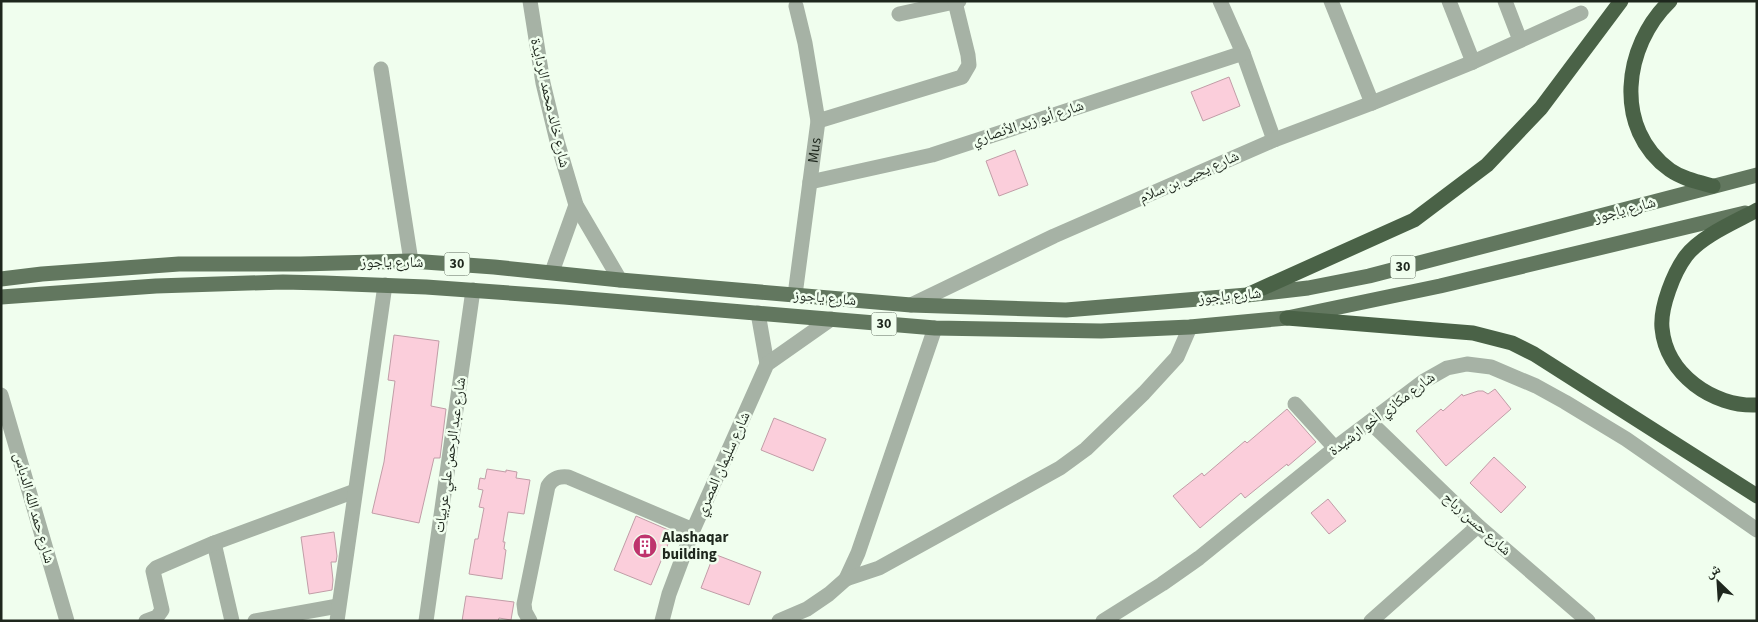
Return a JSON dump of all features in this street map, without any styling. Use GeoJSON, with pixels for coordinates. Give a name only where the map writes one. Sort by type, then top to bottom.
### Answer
{"type":"FeatureCollection","features":[{"type":"Feature","properties":{"kind":"highway"},"geometry":{"type":"LineString","coordinates":[[1247,295],[1414,220],[1487,165],[1541,108],[1621,1]]}},
{"type":"Feature","properties":{"kind":"highway"},"geometry":{"type":"LineString","coordinates":[[1670,1],[1659,12],[1643,38],[1634,62],[1631,90],[1637,127],[1645,145],[1669,170],[1682,178],[1713,186]]}},
{"type":"Feature","properties":{"kind":"highway"},"geometry":{"type":"LineString","coordinates":[[1757,210],[1723,228],[1692,249],[1677,272],[1668,295],[1662,320],[1663,335],[1674,362],[1698,388],[1718,398],[1734,403],[1757,405]]}},
{"type":"Feature","properties":{"kind":"highway"},"geometry":{"type":"LineString","coordinates":[[1287,318],[1473,333],[1512,343],[1534,354],[1757,496]]}},
{"type":"Feature","properties":{"kind":"main road","name":"شارع ياجوز"},"geometry":{"type":"LineString","coordinates":[[1,279],[42,274],[170,265],[411,261],[911,305],[1066,310],[1308,288],[1369,276],[1757,175]]}},
{"type":"Feature","properties":{"kind":"main road","name":"شارع ياجوز"},"geometry":{"type":"LineString","coordinates":[[1,297],[156,286],[283,282],[473,290],[934,328],[1101,331],[1190,327],[1287,318],[1422,290],[1757,210]]}},
{"type":"Feature","properties":{"kind":"street","name":"شارع خالد محمد الردايدة"},"geometry":{"type":"LineString","coordinates":[[530,1],[546,98],[576,204],[620,280]]}},
{"type":"Feature","properties":{"kind":"street"},"geometry":{"type":"LineString","coordinates":[[1220,1],[1243,53],[1274,140]]}},
{"type":"Feature","properties":{"kind":"street"},"geometry":{"type":"LineString","coordinates":[[1330,1],[1372,103]]}},
{"type":"Feature","properties":{"kind":"street"},"geometry":{"type":"LineString","coordinates":[[1449,1],[1473,62]]}},
{"type":"Feature","properties":{"kind":"street"},"geometry":{"type":"LineString","coordinates":[[1505,1],[1520,40]]}},
{"type":"Feature","properties":{"kind":"street"},"geometry":{"type":"LineString","coordinates":[[818,121],[962,77],[969,65],[957,2],[899,14]]}},
{"type":"Feature","properties":{"kind":"street","name":"Mus"},"geometry":{"type":"LineString","coordinates":[[795,295],[818,121],[805,43],[796,6]]}},
{"type":"Feature","properties":{"kind":"street","name":"شارع يحيى بن سلام"},"geometry":{"type":"LineString","coordinates":[[911,305],[1054,236],[1274,140],[1473,62],[1581,13]]}},
{"type":"Feature","properties":{"kind":"street","name":"شارع أبو زيد الأنصاري"},"geometry":{"type":"LineString","coordinates":[[810,182],[932,155],[1243,53]]}},
{"type":"Feature","properties":{"kind":"street"},"geometry":{"type":"LineString","coordinates":[[381,69],[411,261]]}},
{"type":"Feature","properties":{"kind":"street"},"geometry":{"type":"LineString","coordinates":[[552,272],[576,204]]}},
{"type":"Feature","properties":{"kind":"street"},"geometry":{"type":"LineString","coordinates":[[255,621],[338,614],[384,285]]}},
{"type":"Feature","properties":{"kind":"street","name":"شارع عبد الرحمن علي عربيات"},"geometry":{"type":"LineString","coordinates":[[426,621],[473,290]]}},
{"type":"Feature","properties":{"kind":"street"},"geometry":{"type":"LineString","coordinates":[[758,313],[767,364],[831,319]]}},
{"type":"Feature","properties":{"kind":"street"},"geometry":{"type":"LineString","coordinates":[[779,621],[829,594],[846,579],[879,568],[1060,468],[1086,448],[1144,393],[1177,358],[1190,327]]}},
{"type":"Feature","properties":{"kind":"street"},"geometry":{"type":"LineString","coordinates":[[846,579],[858,553],[934,328]]}},
{"type":"Feature","properties":{"kind":"street","name":"شارع سليمان المصري"},"geometry":{"type":"LineString","coordinates":[[662,621],[669,594],[693,530],[767,364]]}},
{"type":"Feature","properties":{"kind":"street","name":"شارع مكازي أخو ارشيدة"},"geometry":{"type":"LineString","coordinates":[[1103,621],[1199,558],[1335,448],[1429,377],[1447,368],[1468,364],[1491,367],[1536,386],[1626,439],[1757,530]]}},
{"type":"Feature","properties":{"kind":"street","name":"شارع حمد الله الدباس"},"geometry":{"type":"LineString","coordinates":[[1,395],[67,621]]}},
{"type":"Feature","properties":{"kind":"street"},"geometry":{"type":"LineString","coordinates":[[1295,404],[1335,448]]}},
{"type":"Feature","properties":{"kind":"street","name":"شارع حسن رباح"},"geometry":{"type":"LineString","coordinates":[[1370,422],[1478,526],[1588,621]]}},
{"type":"Feature","properties":{"kind":"street"},"geometry":{"type":"LineString","coordinates":[[530,621],[525,612],[524,604],[548,486],[556,478],[568,477],[693,530]]}},
{"type":"Feature","properties":{"kind":"street"},"geometry":{"type":"LineString","coordinates":[[146,621],[157,617],[162,610],[153,571],[156,568],[214,543],[355,491]]}},
{"type":"Feature","properties":{"kind":"street"},"geometry":{"type":"LineString","coordinates":[[1371,621],[1478,526]]}},
{"type":"Feature","properties":{"kind":"street"},"geometry":{"type":"LineString","coordinates":[[214,543],[232,621]]}},
{"type":"Feature","properties":{"kind":"building"},"geometry":{"type":"Polygon","coordinates":[[[1229,77],[1240,106],[1203,121],[1191,92],[1229,77]]]}},
{"type":"Feature","properties":{"kind":"building"},"geometry":{"type":"Polygon","coordinates":[[[1015,150],[1028,185],[999,196],[986,161],[1015,150]]]}},
{"type":"Feature","properties":{"kind":"building"},"geometry":{"type":"Polygon","coordinates":[[[394,335],[439,341],[431,406],[446,409],[440,458],[434,458],[419,523],[372,513],[384,462],[395,381],[388,380],[394,335]]]}},
{"type":"Feature","properties":{"kind":"building"},"geometry":{"type":"Polygon","coordinates":[[[1495,389],[1511,409],[1446,466],[1416,431],[1462,394],[1463,396],[1483,391],[1488,394],[1495,389]]]}},
{"type":"Feature","properties":{"kind":"building"},"geometry":{"type":"Polygon","coordinates":[[[1287,409],[1316,442],[1288,466],[1287,464],[1245,498],[1241,493],[1200,528],[1173,496],[1202,473],[1204,476],[1287,409]]]}},
{"type":"Feature","properties":{"kind":"building"},"geometry":{"type":"Polygon","coordinates":[[[774,418],[826,439],[813,471],[761,450],[774,418]]]}},
{"type":"Feature","properties":{"kind":"building"},"geometry":{"type":"Polygon","coordinates":[[[1494,457],[1526,487],[1501,513],[1470,483],[1494,457]]]}},
{"type":"Feature","properties":{"kind":"building"},"geometry":{"type":"Polygon","coordinates":[[[487,469],[517,472],[516,478],[530,480],[524,514],[508,512],[503,542],[505,542],[504,549],[506,550],[502,579],[469,574],[475,539],[478,539],[484,508],[479,507],[483,490],[478,489],[480,478],[485,479],[487,469]]]}},
{"type":"Feature","properties":{"kind":"building"},"geometry":{"type":"Polygon","coordinates":[[[1328,499],[1346,521],[1329,534],[1311,513],[1328,499]]]}},
{"type":"Feature","properties":{"kind":"building","name":"Alashaqar building"},"geometry":{"type":"Polygon","coordinates":[[[636,516],[673,532],[651,585],[614,570],[636,516]]]}},
{"type":"Feature","properties":{"kind":"building"},"geometry":{"type":"Polygon","coordinates":[[[334,532],[337,556],[336,562],[331,562],[332,590],[309,594],[301,537],[334,532]]]}},
{"type":"Feature","properties":{"kind":"building"},"geometry":{"type":"Polygon","coordinates":[[[714,554],[761,572],[749,605],[701,588],[714,554]]]}},
{"type":"Feature","properties":{"kind":"building"},"geometry":{"type":"Polygon","coordinates":[[[466,596],[514,602],[511,620],[499,618],[498,621],[462,621],[466,596]]]}},
{"type":"Feature","properties":{"kind":"place","name":"Alashaqar building"},"geometry":{"type":"Point","coordinates":[645,546]}}]}
